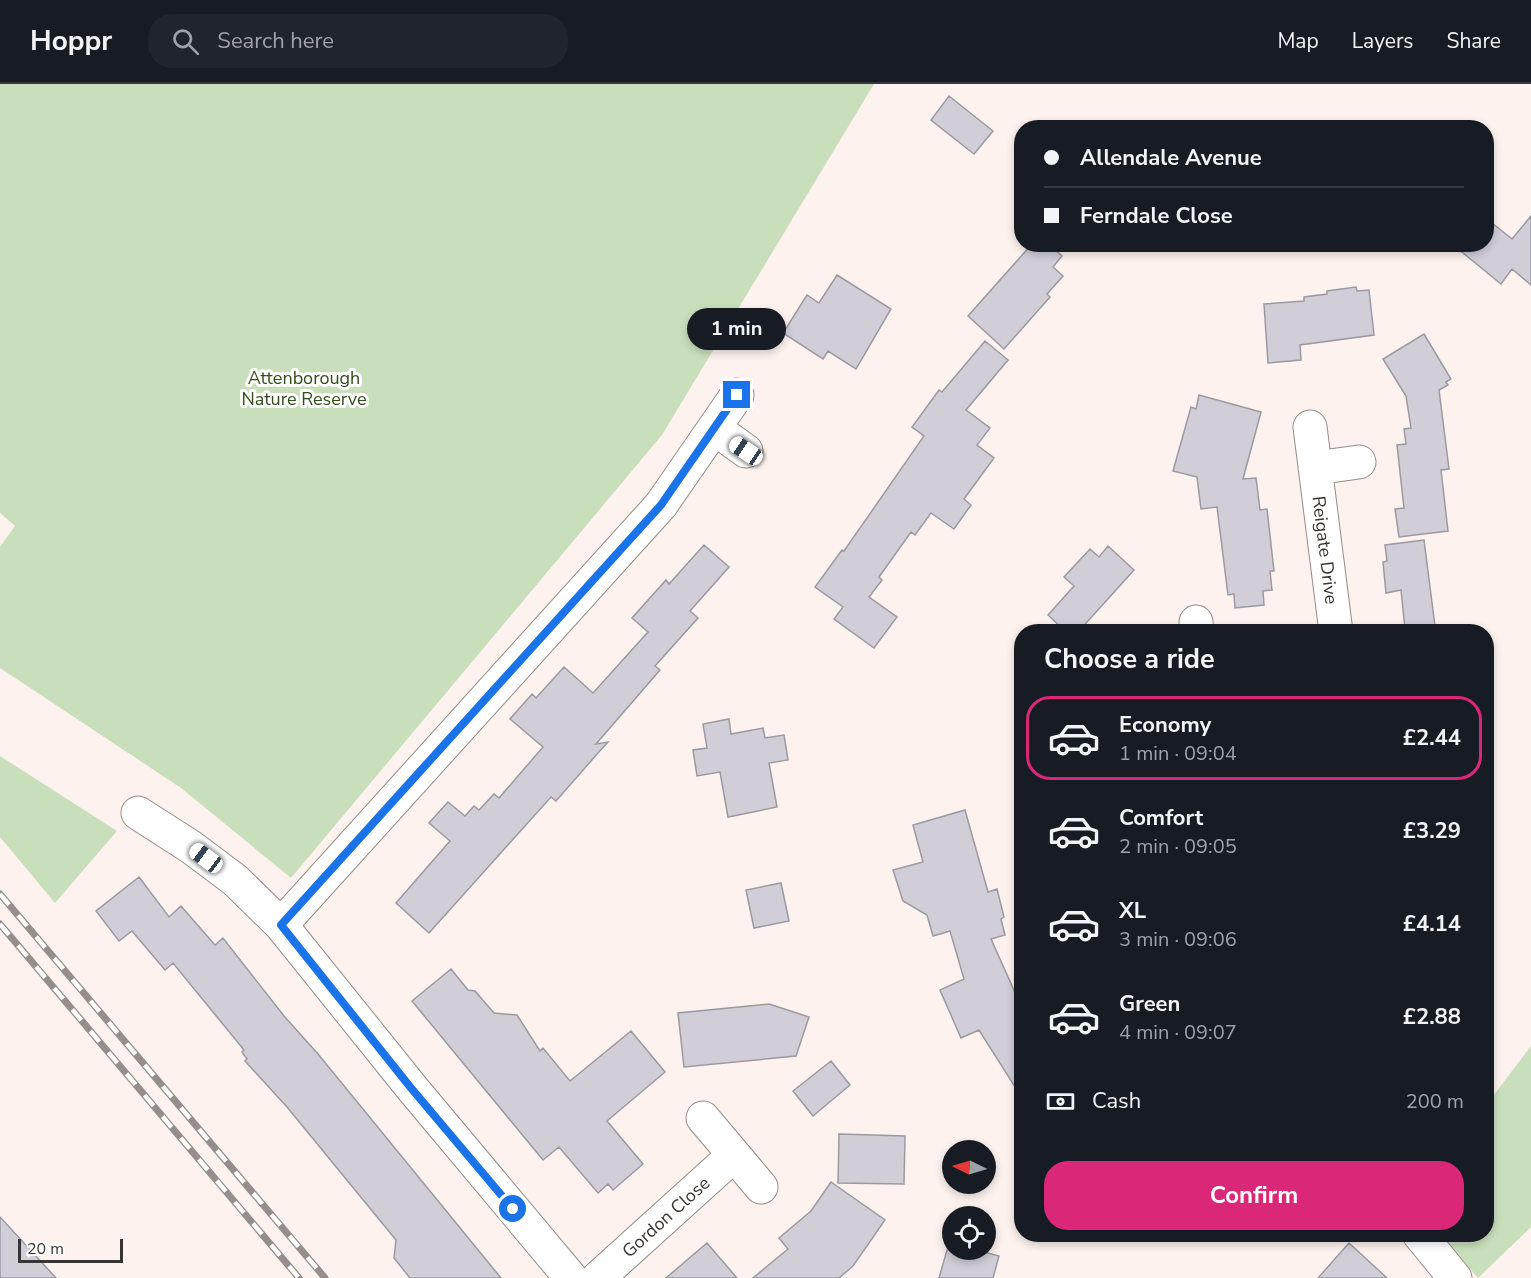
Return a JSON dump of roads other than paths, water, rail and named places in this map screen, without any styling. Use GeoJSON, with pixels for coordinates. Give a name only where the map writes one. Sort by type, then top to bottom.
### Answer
{"type":"FeatureCollection","features":[{"type":"Feature","properties":{"kind":"street"},"geometry":{"type":"LineString","coordinates":[[281,925],[661,505],[737,395]]}},
{"type":"Feature","properties":{"kind":"street","name":"Reigate Drive"},"geometry":{"type":"LineString","coordinates":[[1310,428],[1335,624]]}},
{"type":"Feature","properties":{"kind":"street"},"geometry":{"type":"LineString","coordinates":[[714,429],[746,451]]}},
{"type":"Feature","properties":{"kind":"street"},"geometry":{"type":"LineString","coordinates":[[1315,468],[1359,462]]}},
{"type":"Feature","properties":{"kind":"street"},"geometry":{"type":"LineString","coordinates":[[138,813],[191,847],[235,880],[281,925],[411,1088],[571,1278]]}},
{"type":"Feature","properties":{"kind":"street"},"geometry":{"type":"LineString","coordinates":[[703,1118],[761,1187]]}},
{"type":"Feature","properties":{"kind":"street","name":"Gordon Close"},"geometry":{"type":"LineString","coordinates":[[598,1278],[734,1155]]}},
{"type":"Feature","properties":{"kind":"street"},"geometry":{"type":"LineString","coordinates":[[1426,1242],[1455,1278]]}},
{"type":"Feature","properties":{"kind":"railway"},"geometry":{"type":"LineString","coordinates":[[0,894],[325,1278]]}},
{"type":"Feature","properties":{"kind":"railway"},"geometry":{"type":"LineString","coordinates":[[0,924],[299,1278]]}},
{"type":"Feature","properties":{"kind":"park label","name":"Attenborough Nature Reserve"},"geometry":{"type":"Point","coordinates":[304,388]}}]}
